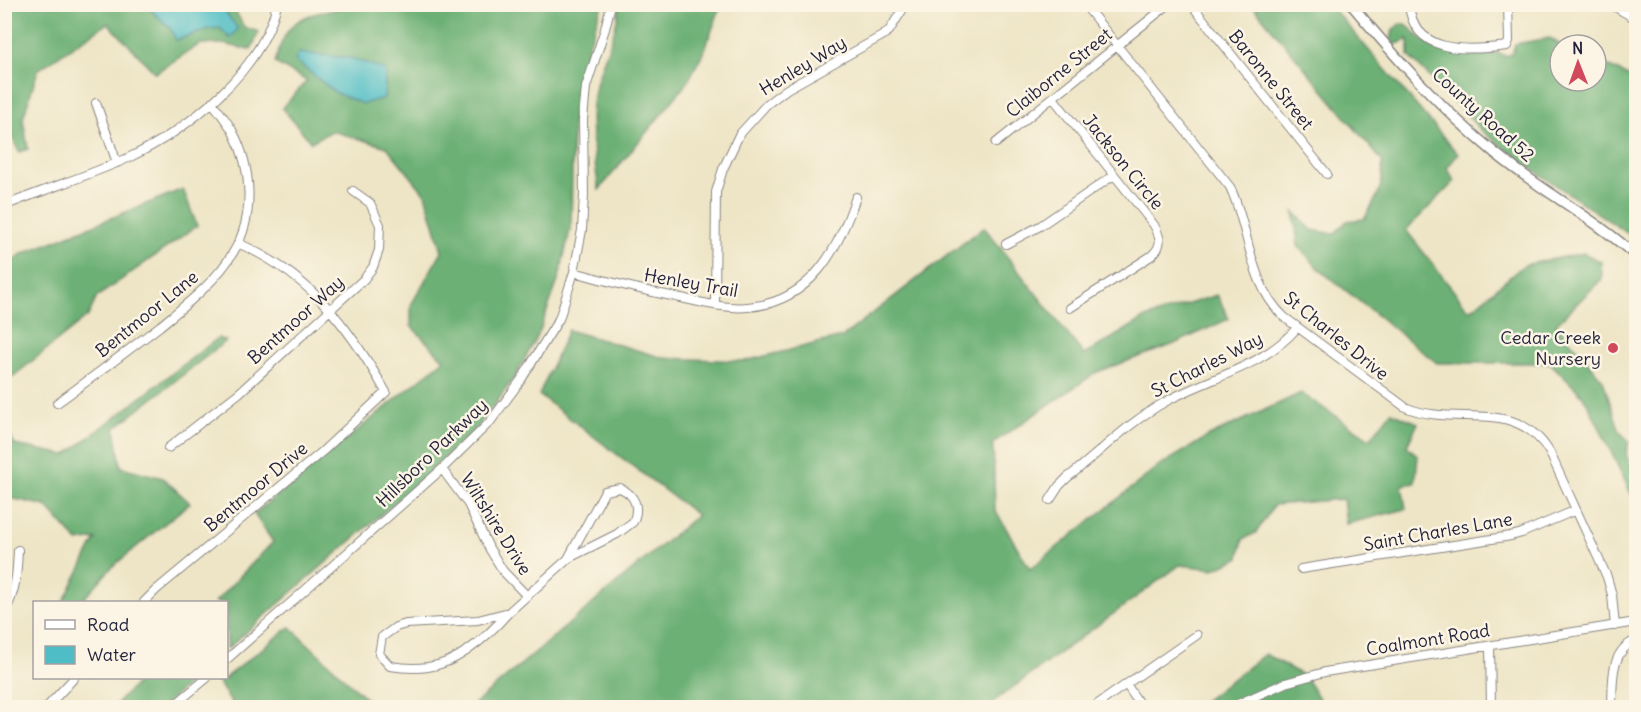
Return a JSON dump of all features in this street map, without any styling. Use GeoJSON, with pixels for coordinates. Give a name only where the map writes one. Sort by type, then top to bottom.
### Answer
{"type":"FeatureCollection","features":[{"type":"Feature","properties":{"kind":"main road","name":"County Road 52"},"geometry":{"type":"LineString","coordinates":[[1351,4],[1399,60],[1482,142],[1636,256]]}},
{"type":"Feature","properties":{"kind":"street"},"geometry":{"type":"LineString","coordinates":[[4,206],[117,163],[181,126],[213,102],[236,78],[273,21],[277,4]]}},
{"type":"Feature","properties":{"kind":"street","name":"Hillsboro Parkway"},"geometry":{"type":"LineString","coordinates":[[228,658],[442,469],[490,422],[521,380],[559,319],[574,272],[583,210],[585,98],[589,76],[606,29],[611,4]]}},
{"type":"Feature","properties":{"kind":"street","name":"Henley Way"},"geometry":{"type":"LineString","coordinates":[[715,305],[716,192],[723,169],[739,135],[766,104],[787,89],[889,31],[906,4]]}},
{"type":"Feature","properties":{"kind":"street","name":"St Charles Drive"},"geometry":{"type":"LineString","coordinates":[[1084,4],[1230,187],[1240,212],[1261,285],[1274,308],[1297,328],[1405,407],[1437,415],[1507,418],[1523,424],[1545,444],[1610,584],[1615,626]]}},
{"type":"Feature","properties":{"kind":"street","name":"Claiborne Street"},"geometry":{"type":"LineString","coordinates":[[996,143],[1054,99],[1169,4]]}},
{"type":"Feature","properties":{"kind":"street","name":"Baronne Street"},"geometry":{"type":"LineString","coordinates":[[1191,4],[1326,174]]}},
{"type":"Feature","properties":{"kind":"street"},"geometry":{"type":"LineString","coordinates":[[1409,4],[1412,23],[1429,41],[1442,46],[1469,48],[1507,46],[1509,41],[1508,4]]}},
{"type":"Feature","properties":{"kind":"street"},"geometry":{"type":"LineString","coordinates":[[1610,4],[1636,19]]}},
{"type":"Feature","properties":{"kind":"street","name":"Jackson Circle"},"geometry":{"type":"LineString","coordinates":[[1054,99],[1154,225],[1161,244],[1158,251],[1151,256],[1070,308]]}},
{"type":"Feature","properties":{"kind":"street","name":"Bentmoor Lane"},"geometry":{"type":"LineString","coordinates":[[57,403],[178,311],[210,282],[235,251],[246,220],[250,188],[245,161],[233,132],[213,102]]}},
{"type":"Feature","properties":{"kind":"street"},"geometry":{"type":"LineString","coordinates":[[96,103],[117,163]]}},
{"type":"Feature","properties":{"kind":"street"},"geometry":{"type":"LineString","coordinates":[[1006,244],[1040,226],[1114,175]]}},
{"type":"Feature","properties":{"kind":"street","name":"Bentmoor Way"},"geometry":{"type":"LineString","coordinates":[[168,448],[239,393],[364,279],[374,267],[379,250],[380,225],[370,203],[353,191]]}},
{"type":"Feature","properties":{"kind":"street","name":"Henley Trail"},"geometry":{"type":"LineString","coordinates":[[574,272],[633,288],[715,305],[758,306],[798,291],[814,276],[835,246],[846,225],[856,197]]}},
{"type":"Feature","properties":{"kind":"street"},"geometry":{"type":"LineString","coordinates":[[238,243],[264,254],[310,289],[331,309]]}},
{"type":"Feature","properties":{"kind":"street","name":"Bentmoor Drive"},"geometry":{"type":"LineString","coordinates":[[146,601],[156,590],[323,451],[386,392],[367,358],[331,309]]}},
{"type":"Feature","properties":{"kind":"street","name":"St Charles Way"},"geometry":{"type":"LineString","coordinates":[[1050,500],[1067,478],[1150,411],[1178,395],[1257,360],[1297,328]]}},
{"type":"Feature","properties":{"kind":"street","name":"Wiltshire Drive"},"geometry":{"type":"LineString","coordinates":[[442,469],[468,504],[503,571],[526,595]]}},
{"type":"Feature","properties":{"kind":"street"},"geometry":{"type":"LineString","coordinates":[[509,612],[478,620],[426,622],[396,627],[382,637],[380,654],[390,666],[419,668],[440,664],[462,653],[509,612],[526,595],[569,558],[617,534],[633,522],[636,509],[631,495],[620,488],[605,491],[569,557]]}},
{"type":"Feature","properties":{"kind":"street","name":"Saint Charles Lane"},"geometry":{"type":"LineString","coordinates":[[1301,569],[1522,533],[1576,510]]}},
{"type":"Feature","properties":{"kind":"street"},"geometry":{"type":"LineString","coordinates":[[4,613],[11,602],[16,584],[18,550]]}},
{"type":"Feature","properties":{"kind":"street","name":"Coalmont Road"},"geometry":{"type":"LineString","coordinates":[[1229,708],[1285,683],[1325,672],[1636,622]]}},
{"type":"Feature","properties":{"kind":"street"},"geometry":{"type":"LineString","coordinates":[[1092,708],[1197,635]]}},
{"type":"Feature","properties":{"kind":"street"},"geometry":{"type":"LineString","coordinates":[[1612,708],[1614,664],[1623,649],[1636,640]]}},
{"type":"Feature","properties":{"kind":"street"},"geometry":{"type":"LineString","coordinates":[[1491,646],[1491,708]]}},
{"type":"Feature","properties":{"kind":"street"},"geometry":{"type":"LineString","coordinates":[[46,708],[73,679]]}},
{"type":"Feature","properties":{"kind":"street"},"geometry":{"type":"LineString","coordinates":[[171,708],[206,679]]}},
{"type":"Feature","properties":{"kind":"street"},"geometry":{"type":"LineString","coordinates":[[1126,684],[1142,708]]}},
{"type":"Feature","properties":{"kind":"green space"},"geometry":{"type":"Polygon","coordinates":[[[5,5],[145,5],[170,28],[176,40],[209,29],[220,28],[230,38],[211,5],[232,5],[244,27],[259,32],[251,50],[223,44],[200,44],[155,73],[108,23],[38,70],[23,118],[28,149],[19,152],[9,131],[5,133],[5,5]]]}},
{"type":"Feature","properties":{"kind":"green space"},"geometry":{"type":"Polygon","coordinates":[[[350,5],[602,5],[582,65],[573,112],[571,226],[559,278],[539,333],[515,377],[478,427],[228,648],[228,601],[216,601],[273,542],[254,514],[444,360],[411,326],[411,305],[442,251],[425,194],[387,147],[332,131],[311,142],[282,108],[307,81],[275,63],[284,37],[288,30],[300,20],[350,5]]]}},
{"type":"Feature","properties":{"kind":"green space"},"geometry":{"type":"Polygon","coordinates":[[[619,5],[721,5],[705,49],[687,83],[599,190],[593,144],[592,108],[595,86],[615,29],[619,5]]]}},
{"type":"Feature","properties":{"kind":"green space"},"geometry":{"type":"Polygon","coordinates":[[[1252,5],[1330,5],[1458,154],[1447,168],[1455,181],[1406,230],[1467,308],[1472,309],[1524,265],[1584,253],[1601,262],[1602,279],[1556,324],[1603,380],[1620,432],[1629,441],[1626,454],[1636,480],[1636,504],[1589,406],[1582,395],[1550,363],[1437,363],[1320,270],[1298,246],[1294,212],[1312,230],[1334,234],[1347,221],[1364,219],[1379,192],[1382,161],[1252,5]]]}},
{"type":"Feature","properties":{"kind":"green space"},"geometry":{"type":"Polygon","coordinates":[[[1400,24],[1406,24],[1422,39],[1447,50],[1495,53],[1505,56],[1512,54],[1515,44],[1548,38],[1548,93],[1608,93],[1608,66],[1636,80],[1636,239],[1529,167],[1483,132],[1409,56],[1409,39],[1394,45],[1391,39],[1393,30],[1400,24]]]}},
{"type":"Feature","properties":{"kind":"green space"},"geometry":{"type":"Polygon","coordinates":[[[183,189],[197,226],[97,297],[88,316],[5,383],[5,266],[22,254],[183,189]]]}},
{"type":"Feature","properties":{"kind":"green space"},"geometry":{"type":"Polygon","coordinates":[[[984,227],[1084,355],[1145,318],[1217,295],[1229,319],[1172,345],[1097,372],[993,443],[995,510],[1030,569],[1159,466],[1209,436],[1301,393],[1370,439],[1391,412],[1418,423],[1407,446],[1418,456],[1415,483],[1402,485],[1406,509],[1346,524],[1343,499],[1274,505],[1256,533],[1243,539],[1239,558],[1214,569],[1180,565],[986,707],[471,707],[697,515],[539,395],[568,330],[664,358],[745,361],[842,337],[984,227]]]}},
{"type":"Feature","properties":{"kind":"green space"},"geometry":{"type":"Polygon","coordinates":[[[218,338],[226,341],[115,428],[121,467],[163,478],[190,503],[112,567],[82,601],[64,601],[96,539],[78,542],[46,506],[5,497],[5,473],[8,472],[5,467],[4,421],[15,445],[66,455],[218,338]]]}},
{"type":"Feature","properties":{"kind":"green space"},"geometry":{"type":"Polygon","coordinates":[[[290,627],[375,707],[234,707],[218,682],[228,679],[228,675],[290,627]]]}},
{"type":"Feature","properties":{"kind":"green space"},"geometry":{"type":"Polygon","coordinates":[[[1265,654],[1304,676],[1325,707],[1195,708],[1265,654]]]}},
{"type":"Feature","properties":{"kind":"green space"},"geometry":{"type":"Polygon","coordinates":[[[141,679],[194,679],[162,707],[113,707],[141,679]]]}},
{"type":"Feature","properties":{"kind":"water"},"geometry":{"type":"Polygon","coordinates":[[[146,5],[211,5],[213,9],[221,6],[238,29],[230,38],[220,28],[209,29],[176,40],[170,28],[146,5]]]}},
{"type":"Feature","properties":{"kind":"water"},"geometry":{"type":"Polygon","coordinates":[[[299,53],[351,58],[386,70],[384,98],[363,104],[336,93],[295,60],[299,53]]]}},
{"type":"Feature","properties":{"kind":"place","name":"Cedar Creek Nursery"},"geometry":{"type":"Point","coordinates":[1613,348]}}]}
